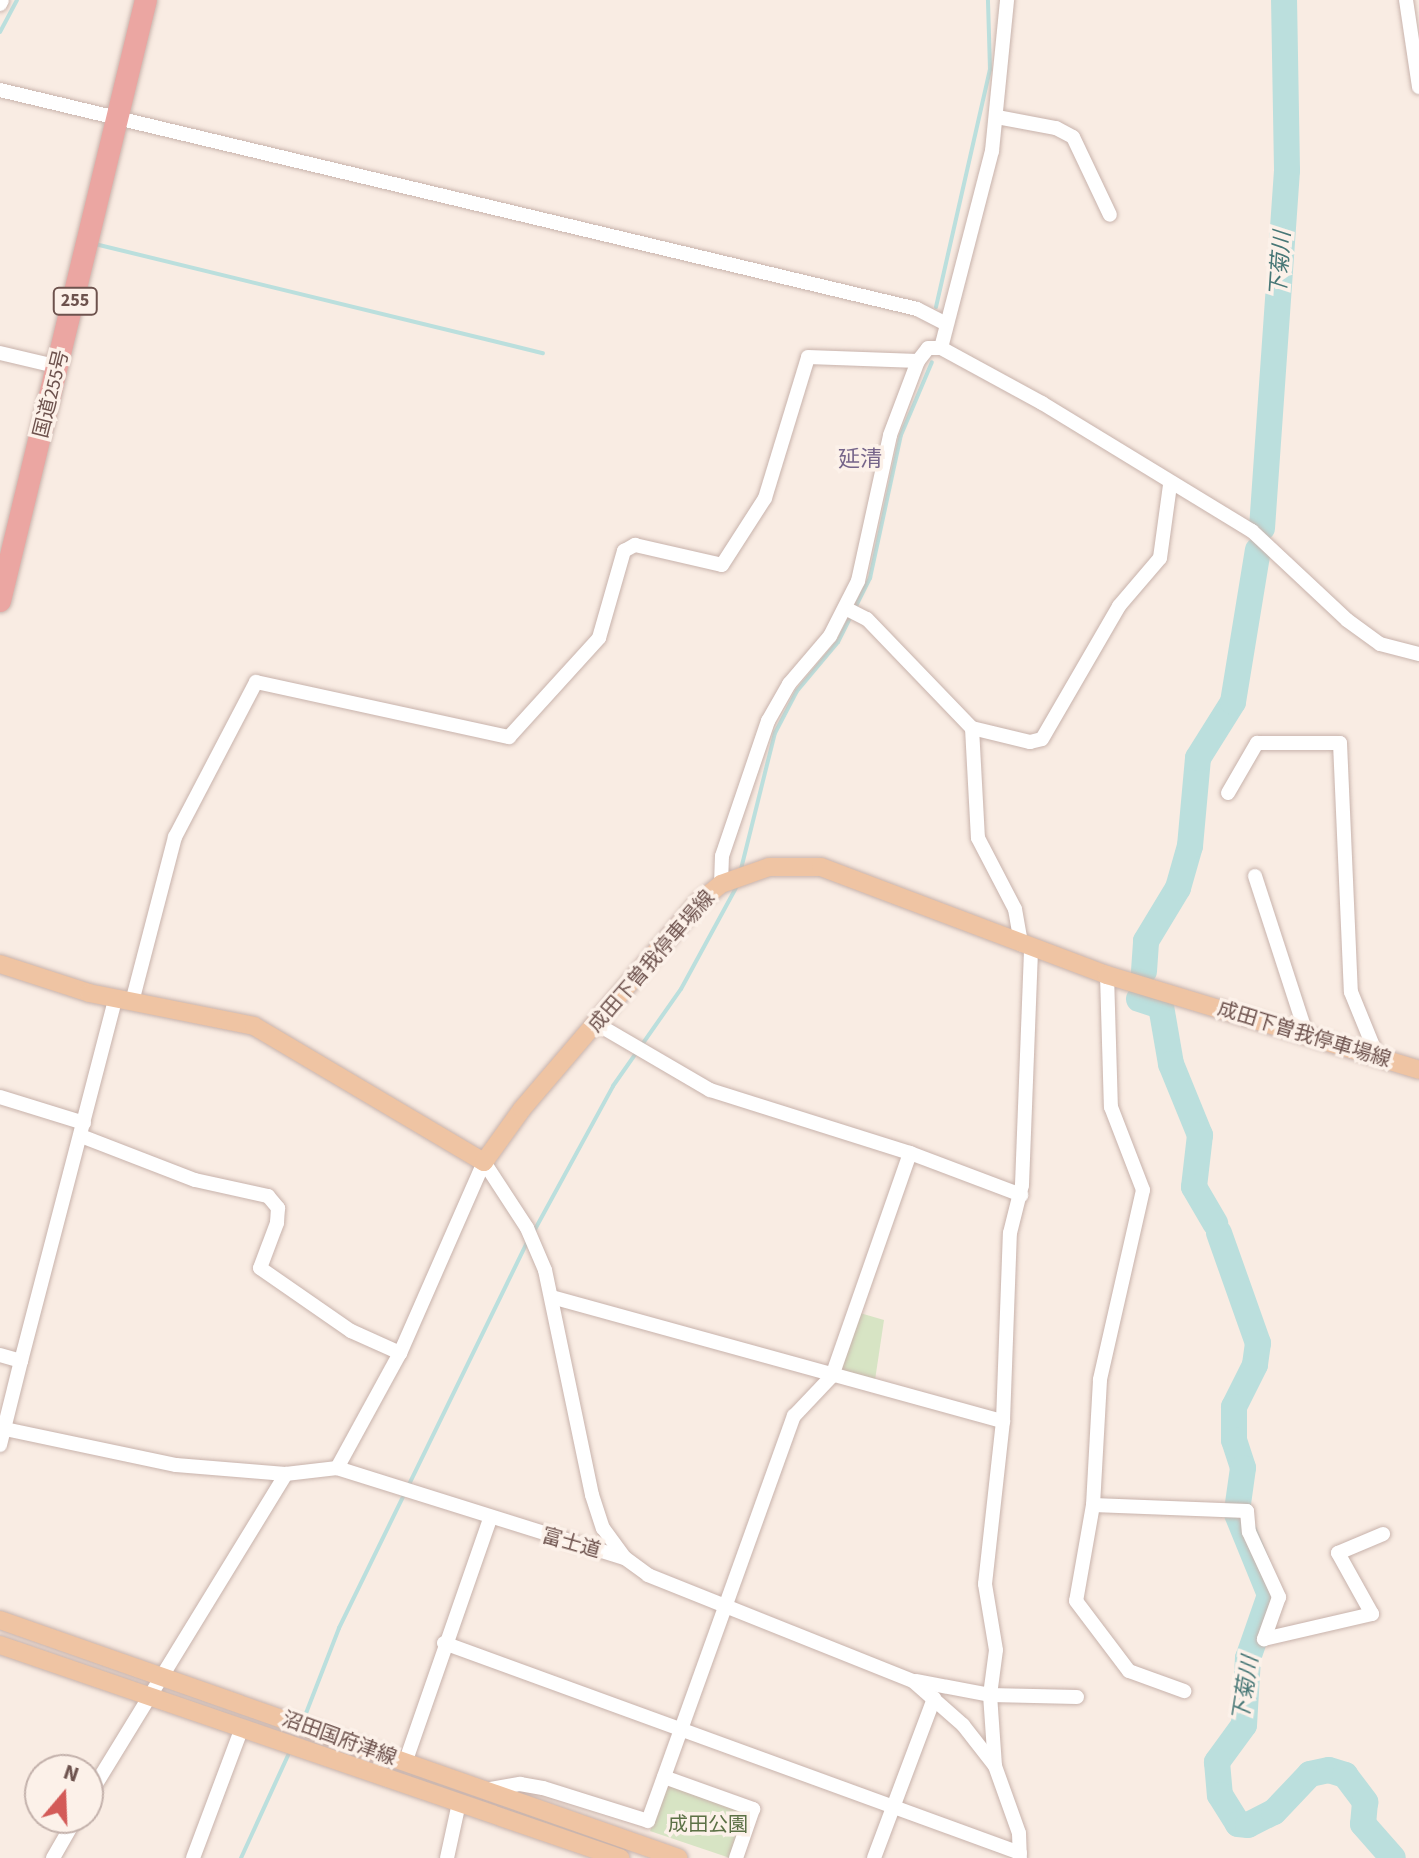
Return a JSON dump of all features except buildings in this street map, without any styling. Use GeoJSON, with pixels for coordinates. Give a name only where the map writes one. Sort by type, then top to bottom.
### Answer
{"type":"FeatureCollection","features":[{"type":"Feature","properties":{"kind":"highway","name":"国道255号"},"geometry":{"type":"LineString","coordinates":[[0,601],[146,0]]}},
{"type":"Feature","properties":{"kind":"main road","name":"成田下曽我停車場線"},"geometry":{"type":"LineString","coordinates":[[484,1162],[522,1109],[699,902],[721,884],[748,873],[821,867],[1026,947],[1107,975],[1419,1070]]}},
{"type":"Feature","properties":{"kind":"main road"},"geometry":{"type":"LineString","coordinates":[[0,964],[124,1001],[234,1020],[285,1040],[484,1162]]}},
{"type":"Feature","properties":{"kind":"main road","name":"沼田国府津線"},"geometry":{"type":"LineString","coordinates":[[0,1620],[678,1858]]}},
{"type":"Feature","properties":{"kind":"main road","name":"沼田国府津線"},"geometry":{"type":"LineString","coordinates":[[0,1645],[620,1858]]}},
{"type":"Feature","properties":{"kind":"street"},"geometry":{"type":"LineString","coordinates":[[941,348],[997,117],[1007,0]]}},
{"type":"Feature","properties":{"kind":"street"},"geometry":{"type":"LineString","coordinates":[[1406,0],[1419,87]]}},
{"type":"Feature","properties":{"kind":"street"},"geometry":{"type":"LineString","coordinates":[[0,90],[917,309],[946,324]]}},
{"type":"Feature","properties":{"kind":"street"},"geometry":{"type":"LineString","coordinates":[[997,117],[1056,128],[1073,137],[1087,157],[1110,215]]}},
{"type":"Feature","properties":{"kind":"street"},"geometry":{"type":"LineString","coordinates":[[721,884],[722,856],[768,721],[789,684],[853,612],[890,435],[918,361],[928,348],[941,348],[1042,403],[1170,485],[1252,531],[1380,644],[1419,654]]}},
{"type":"Feature","properties":{"kind":"street"},"geometry":{"type":"LineString","coordinates":[[0,353],[59,367]]}},
{"type":"Feature","properties":{"kind":"street"},"geometry":{"type":"LineString","coordinates":[[0,1445],[83,1130],[175,837],[256,682],[509,737],[599,638],[624,551],[635,545],[722,565],[765,498],[808,357],[918,361]]}},
{"type":"Feature","properties":{"kind":"street"},"geometry":{"type":"LineString","coordinates":[[853,612],[972,728],[1030,742],[1042,739],[1119,606],[1160,558],[1170,485]]}},
{"type":"Feature","properties":{"kind":"street"},"geometry":{"type":"LineString","coordinates":[[972,728],[978,838],[1015,909],[1026,947],[1021,1195],[1010,1233],[1003,1421],[985,1584],[996,1650],[990,1695],[995,1766]]}},
{"type":"Feature","properties":{"kind":"street"},"geometry":{"type":"LineString","coordinates":[[1228,793],[1257,743],[1340,743],[1351,992],[1378,1058]]}},
{"type":"Feature","properties":{"kind":"street"},"geometry":{"type":"LineString","coordinates":[[1255,876],[1307,1036]]}},
{"type":"Feature","properties":{"kind":"street"},"geometry":{"type":"LineString","coordinates":[[1107,975],[1111,1107],[1143,1190],[1100,1380],[1093,1505],[1076,1601],[1129,1671],[1184,1691]]}},
{"type":"Feature","properties":{"kind":"street"},"geometry":{"type":"LineString","coordinates":[[597,1024],[637,1051],[710,1090],[910,1153],[1021,1195]]}},
{"type":"Feature","properties":{"kind":"street"},"geometry":{"type":"LineString","coordinates":[[0,1097],[195,1180],[268,1196],[278,1208],[277,1223],[260,1268],[351,1331],[400,1353]]}},
{"type":"Feature","properties":{"kind":"street"},"geometry":{"type":"LineString","coordinates":[[484,1790],[520,1784],[543,1788],[648,1821],[794,1416],[832,1376],[910,1153]]}},
{"type":"Feature","properties":{"kind":"street"},"geometry":{"type":"LineString","coordinates":[[484,1162],[535,1242],[552,1297],[592,1495],[603,1528],[625,1558]]}},
{"type":"Feature","properties":{"kind":"street"},"geometry":{"type":"LineString","coordinates":[[5,1429],[188,1467],[286,1474],[337,1468],[400,1353],[484,1162]]}},
{"type":"Feature","properties":{"kind":"street"},"geometry":{"type":"LineString","coordinates":[[552,1297],[1003,1421]]}},
{"type":"Feature","properties":{"kind":"street"},"geometry":{"type":"LineString","coordinates":[[0,1355],[21,1361]]}},
{"type":"Feature","properties":{"kind":"street","name":"富士道"},"geometry":{"type":"LineString","coordinates":[[337,1468],[490,1519],[625,1558],[648,1575],[913,1681],[934,1698],[995,1766],[1019,1833],[1020,1855]]}},
{"type":"Feature","properties":{"kind":"street"},"geometry":{"type":"LineString","coordinates":[[104,1770],[286,1474]]}},
{"type":"Feature","properties":{"kind":"street"},"geometry":{"type":"LineString","coordinates":[[1093,1505],[1247,1511],[1249,1532],[1279,1597],[1264,1639],[1284,1638],[1372,1614],[1338,1553],[1383,1534]]}},
{"type":"Feature","properties":{"kind":"street"},"geometry":{"type":"LineString","coordinates":[[405,1763],[444,1643],[490,1519]]}},
{"type":"Feature","properties":{"kind":"street"},"geometry":{"type":"LineString","coordinates":[[444,1643],[1020,1855]]}},
{"type":"Feature","properties":{"kind":"street"},"geometry":{"type":"LineString","coordinates":[[913,1681],[990,1695],[1077,1697]]}},
{"type":"Feature","properties":{"kind":"street"},"geometry":{"type":"LineString","coordinates":[[874,1858],[934,1698]]}},
{"type":"Feature","properties":{"kind":"street"},"geometry":{"type":"LineString","coordinates":[[193,1858],[241,1730]]}},
{"type":"Feature","properties":{"kind":"street"},"geometry":{"type":"LineString","coordinates":[[664,1777],[753,1809],[736,1858]]}},
{"type":"Feature","properties":{"kind":"street"},"geometry":{"type":"LineString","coordinates":[[447,1858],[459,1803]]}},
{"type":"Feature","properties":{"kind":"street"},"geometry":{"type":"LineString","coordinates":[[53,1858],[67,1834]]}},
{"type":"Feature","properties":{"kind":"green space"},"geometry":{"type":"Polygon","coordinates":[[[860,1313],[884,1320],[875,1380],[841,1371],[860,1313]]]}},
{"type":"Feature","properties":{"kind":"green space","name":"成田公園"},"geometry":{"type":"Polygon","coordinates":[[[667,1783],[746,1812],[730,1858],[650,1831],[667,1783]]]}},
{"type":"Feature","properties":{"kind":"waterway"},"geometry":{"type":"LineString","coordinates":[[0,32],[17,0]]}},
{"type":"Feature","properties":{"kind":"waterway"},"geometry":{"type":"LineString","coordinates":[[936,307],[990,69],[988,0]]}},
{"type":"Feature","properties":{"kind":"waterway","name":"下菊川"},"geometry":{"type":"LineString","coordinates":[[1262,528],[1287,170],[1284,0]]}},
{"type":"Feature","properties":{"kind":"waterway"},"geometry":{"type":"LineString","coordinates":[[95,244],[543,353]]}},
{"type":"Feature","properties":{"kind":"waterway"},"geometry":{"type":"LineString","coordinates":[[741,869],[775,733],[797,691],[838,642],[870,578],[901,435],[932,362]]}},
{"type":"Feature","properties":{"kind":"waterway","name":"下菊川"},"geometry":{"type":"LineString","coordinates":[[1144,971],[1146,941],[1178,888],[1190,846],[1198,758],[1233,702],[1258,550]]}},
{"type":"Feature","properties":{"kind":"waterway"},"geometry":{"type":"LineString","coordinates":[[533,1233],[613,1086],[681,989],[737,886]]}},
{"type":"Feature","properties":{"kind":"waterway","name":"下菊川"},"geometry":{"type":"LineString","coordinates":[[1139,999],[1161,1006],[1171,1064],[1200,1135],[1194,1187],[1215,1223]]}},
{"type":"Feature","properties":{"kind":"waterway","name":"下菊川"},"geometry":{"type":"LineString","coordinates":[[1219,1233],[1258,1343],[1255,1365],[1234,1407],[1234,1440],[1243,1468],[1238,1503]]}},
{"type":"Feature","properties":{"kind":"waterway"},"geometry":{"type":"LineString","coordinates":[[303,1721],[339,1628],[528,1240]]}},
{"type":"Feature","properties":{"kind":"waterway","name":"下菊川"},"geometry":{"type":"LineString","coordinates":[[1237,1514],[1270,1595],[1248,1658],[1244,1725],[1217,1762],[1220,1795],[1238,1824],[1248,1825],[1274,1812],[1310,1774],[1329,1770],[1345,1775],[1365,1802],[1363,1824],[1393,1858]]}},
{"type":"Feature","properties":{"kind":"waterway"},"geometry":{"type":"LineString","coordinates":[[241,1858],[290,1751]]}},
{"type":"Feature","properties":{"kind":"district","name":"延清"},"geometry":{"type":"Point","coordinates":[860,460]}}]}
